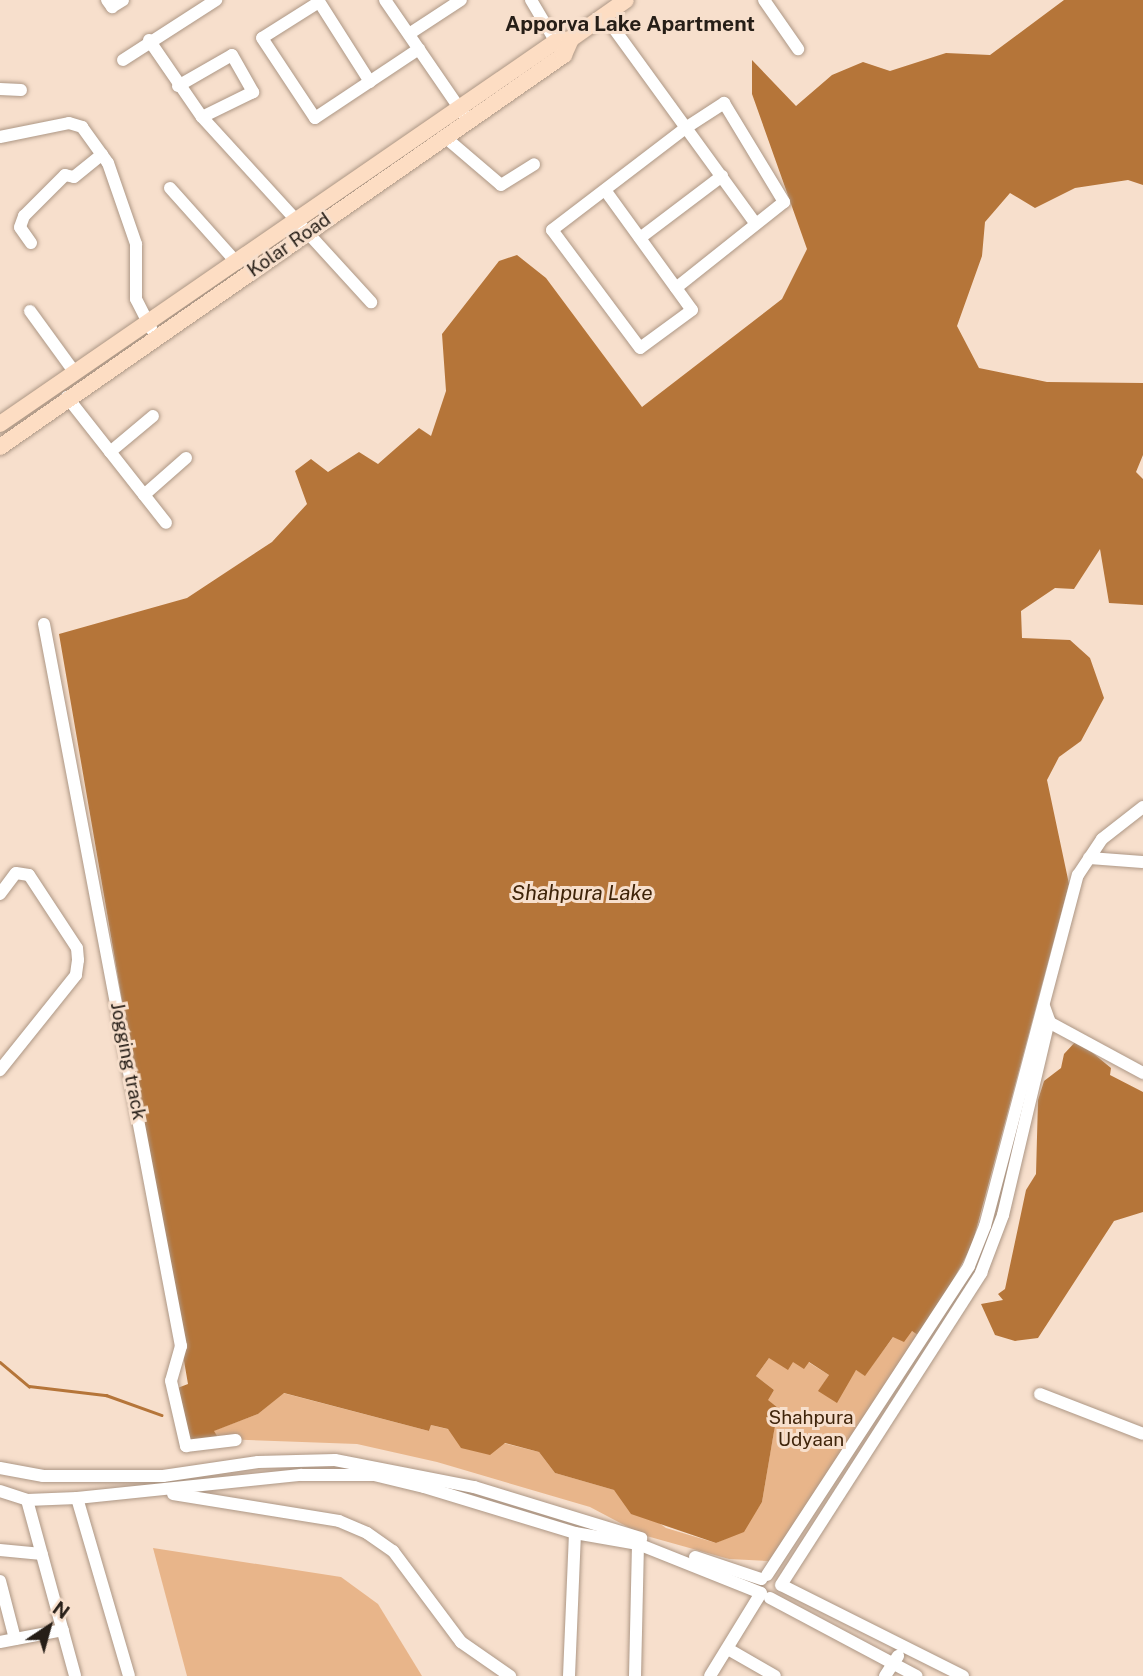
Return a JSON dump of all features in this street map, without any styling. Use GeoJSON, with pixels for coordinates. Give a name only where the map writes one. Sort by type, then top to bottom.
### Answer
{"type":"FeatureCollection","features":[{"type":"Feature","properties":{"kind":"main road","name":"Kolar Road"},"geometry":{"type":"LineString","coordinates":[[0,424],[75,373],[152,330],[464,116],[626,0]]}},
{"type":"Feature","properties":{"kind":"main road","name":"Kolar Road"},"geometry":{"type":"LineString","coordinates":[[0,447],[237,263],[446,138],[464,116]]}},
{"type":"Feature","properties":{"kind":"street"},"geometry":{"type":"LineString","coordinates":[[107,0],[112,7],[123,0]]}},
{"type":"Feature","properties":{"kind":"street"},"geometry":{"type":"LineString","coordinates":[[122,60],[200,4],[216,0]]}},
{"type":"Feature","properties":{"kind":"street"},"geometry":{"type":"LineString","coordinates":[[385,0],[464,116]]}},
{"type":"Feature","properties":{"kind":"street"},"geometry":{"type":"LineString","coordinates":[[409,34],[461,0]]}},
{"type":"Feature","properties":{"kind":"street"},"geometry":{"type":"LineString","coordinates":[[531,0],[564,45]]}},
{"type":"Feature","properties":{"kind":"street"},"geometry":{"type":"LineString","coordinates":[[764,0],[798,49]]}},
{"type":"Feature","properties":{"kind":"street"},"geometry":{"type":"LineString","coordinates":[[370,82],[319,1],[262,38],[315,118],[370,82],[419,49]]}},
{"type":"Feature","properties":{"kind":"street"},"geometry":{"type":"LineString","coordinates":[[604,15],[684,129],[756,223]]}},
{"type":"Feature","properties":{"kind":"street"},"geometry":{"type":"LineString","coordinates":[[149,40],[178,86],[202,117],[305,224],[371,302]]}},
{"type":"Feature","properties":{"kind":"street"},"geometry":{"type":"LineString","coordinates":[[178,86],[232,55],[253,92],[202,117]]}},
{"type":"Feature","properties":{"kind":"street"},"geometry":{"type":"LineString","coordinates":[[0,89],[21,90]]}},
{"type":"Feature","properties":{"kind":"street"},"geometry":{"type":"LineString","coordinates":[[604,190],[691,312],[640,348],[552,230],[604,190],[684,129],[724,103],[784,202],[676,288]]}},
{"type":"Feature","properties":{"kind":"street"},"geometry":{"type":"LineString","coordinates":[[0,137],[76,124],[102,154],[136,244],[136,299],[152,330]]}},
{"type":"Feature","properties":{"kind":"street"},"geometry":{"type":"LineString","coordinates":[[446,138],[501,185],[534,164]]}},
{"type":"Feature","properties":{"kind":"street"},"geometry":{"type":"LineString","coordinates":[[31,243],[20,227],[24,216],[65,175],[75,177],[102,154]]}},
{"type":"Feature","properties":{"kind":"street"},"geometry":{"type":"LineString","coordinates":[[640,238],[722,176]]}},
{"type":"Feature","properties":{"kind":"street"},"geometry":{"type":"LineString","coordinates":[[170,188],[237,263]]}},
{"type":"Feature","properties":{"kind":"street"},"geometry":{"type":"LineString","coordinates":[[30,311],[75,373]]}},
{"type":"Feature","properties":{"kind":"street"},"geometry":{"type":"LineString","coordinates":[[67,397],[166,523]]}},
{"type":"Feature","properties":{"kind":"street"},"geometry":{"type":"LineString","coordinates":[[110,452],[153,416]]}},
{"type":"Feature","properties":{"kind":"street"},"geometry":{"type":"LineString","coordinates":[[144,495],[187,458]]}},
{"type":"Feature","properties":{"kind":"street","name":"Jogging track"},"geometry":{"type":"LineString","coordinates":[[44,624],[181,1346],[171,1381],[186,1446],[236,1440]]}},
{"type":"Feature","properties":{"kind":"street"},"geometry":{"type":"LineString","coordinates":[[765,1595],[764,1577],[969,1266],[985,1226],[1043,1014],[1069,904],[1089,858],[1115,825],[1143,807]]}},
{"type":"Feature","properties":{"kind":"street"},"geometry":{"type":"LineString","coordinates":[[1089,858],[1143,862]]}},
{"type":"Feature","properties":{"kind":"street"},"geometry":{"type":"LineString","coordinates":[[0,894],[16,873],[29,875],[78,960],[76,975],[0,1070]]}},
{"type":"Feature","properties":{"kind":"street"},"geometry":{"type":"LineString","coordinates":[[1043,1014],[1143,1073]]}},
{"type":"Feature","properties":{"kind":"street"},"geometry":{"type":"LineString","coordinates":[[710,1676],[765,1595],[781,1585],[981,1273],[1003,1215],[1043,1014]]}},
{"type":"Feature","properties":{"kind":"street"},"geometry":{"type":"LineString","coordinates":[[1040,1394],[1143,1434]]}},
{"type":"Feature","properties":{"kind":"street"},"geometry":{"type":"LineString","coordinates":[[0,1468],[43,1476],[163,1476],[306,1458],[391,1466],[588,1520],[764,1577],[963,1676]]}},
{"type":"Feature","properties":{"kind":"street"},"geometry":{"type":"LineString","coordinates":[[0,1491],[27,1500],[77,1498],[301,1475],[374,1475],[575,1533],[638,1544],[765,1595],[917,1676]]}},
{"type":"Feature","properties":{"kind":"street"},"geometry":{"type":"LineString","coordinates":[[158,1491],[163,1476]]}},
{"type":"Feature","properties":{"kind":"street"},"geometry":{"type":"LineString","coordinates":[[158,1491],[339,1521],[367,1533],[393,1550],[461,1642],[510,1676]]}},
{"type":"Feature","properties":{"kind":"street"},"geometry":{"type":"LineString","coordinates":[[77,1498],[129,1676]]}},
{"type":"Feature","properties":{"kind":"street"},"geometry":{"type":"LineString","coordinates":[[27,1500],[75,1676]]}},
{"type":"Feature","properties":{"kind":"street"},"geometry":{"type":"LineString","coordinates":[[569,1676],[575,1533]]}},
{"type":"Feature","properties":{"kind":"street"},"geometry":{"type":"LineString","coordinates":[[635,1676],[638,1544]]}},
{"type":"Feature","properties":{"kind":"street"},"geometry":{"type":"LineString","coordinates":[[0,1550],[42,1554]]}},
{"type":"Feature","properties":{"kind":"street"},"geometry":{"type":"LineString","coordinates":[[0,1589],[15,1639]]}},
{"type":"Feature","properties":{"kind":"street"},"geometry":{"type":"LineString","coordinates":[[0,1642],[63,1630]]}},
{"type":"Feature","properties":{"kind":"street"},"geometry":{"type":"LineString","coordinates":[[885,1676],[905,1646]]}},
{"type":"Feature","properties":{"kind":"street"},"geometry":{"type":"LineString","coordinates":[[728,1649],[775,1676]]}},
{"type":"Feature","properties":{"kind":"green space","name":"Shahpura Udyaan"},"geometry":{"type":"Polygon","coordinates":[[[912,1331],[919,1336],[769,1561],[729,1559],[643,1535],[590,1507],[437,1462],[357,1444],[219,1439],[213,1431],[258,1414],[283,1393],[429,1431],[431,1425],[539,1452],[555,1473],[614,1490],[666,1528],[716,1543],[743,1531],[762,1502],[774,1431],[767,1400],[774,1390],[756,1376],[769,1358],[808,1362],[829,1375],[819,1391],[856,1370],[865,1375],[894,1336],[912,1331]]]}},
{"type":"Feature","properties":{"kind":"green space"},"geometry":{"type":"Polygon","coordinates":[[[153,1548],[341,1577],[378,1604],[422,1676],[187,1676],[153,1548]]]}},
{"type":"Feature","properties":{"kind":"water","name":"Shahpura Lake"},"geometry":{"type":"Polygon","coordinates":[[[1064,0],[1143,0],[1143,185],[1128,180],[1075,188],[1035,208],[1010,193],[985,222],[982,256],[957,326],[979,368],[1047,382],[1143,383],[1143,455],[1136,472],[1143,479],[1143,605],[1109,603],[1100,549],[1074,589],[1055,588],[1021,611],[1022,638],[1070,640],[1090,658],[1104,698],[1081,741],[1059,757],[1047,780],[1069,884],[972,1245],[951,1284],[919,1336],[912,1331],[904,1342],[893,1337],[865,1376],[856,1370],[837,1403],[818,1391],[829,1375],[809,1362],[804,1369],[793,1362],[788,1370],[769,1358],[756,1376],[774,1390],[768,1400],[778,1408],[762,1502],[744,1532],[716,1543],[631,1514],[614,1490],[555,1473],[539,1452],[505,1443],[490,1455],[461,1448],[448,1429],[431,1425],[429,1431],[284,1393],[258,1414],[214,1431],[219,1439],[188,1442],[175,1389],[188,1384],[59,634],[187,598],[272,542],[307,504],[295,471],[311,459],[328,472],[359,452],[378,464],[419,428],[431,436],[446,391],[442,334],[499,261],[517,255],[546,278],[642,407],[782,299],[807,249],[752,94],[752,60],[796,106],[832,75],[863,62],[890,71],[946,53],[990,55],[1064,0]]]}},
{"type":"Feature","properties":{"kind":"water"},"geometry":{"type":"Polygon","coordinates":[[[1077,1040],[1111,1068],[1110,1075],[1143,1092],[1143,1212],[1114,1221],[1038,1338],[1015,1341],[995,1335],[981,1304],[1003,1300],[998,1294],[1005,1289],[1026,1190],[1036,1174],[1038,1100],[1044,1081],[1061,1068],[1064,1054],[1077,1040]]]}},
{"type":"Feature","properties":{"kind":"waterway"},"geometry":{"type":"LineString","coordinates":[[0,1362],[29,1386],[106,1395],[162,1415]]}},
{"type":"Feature","properties":{"kind":"district","name":"Apporva Lake Apartment"},"geometry":{"type":"Point","coordinates":[630,24]}}]}
